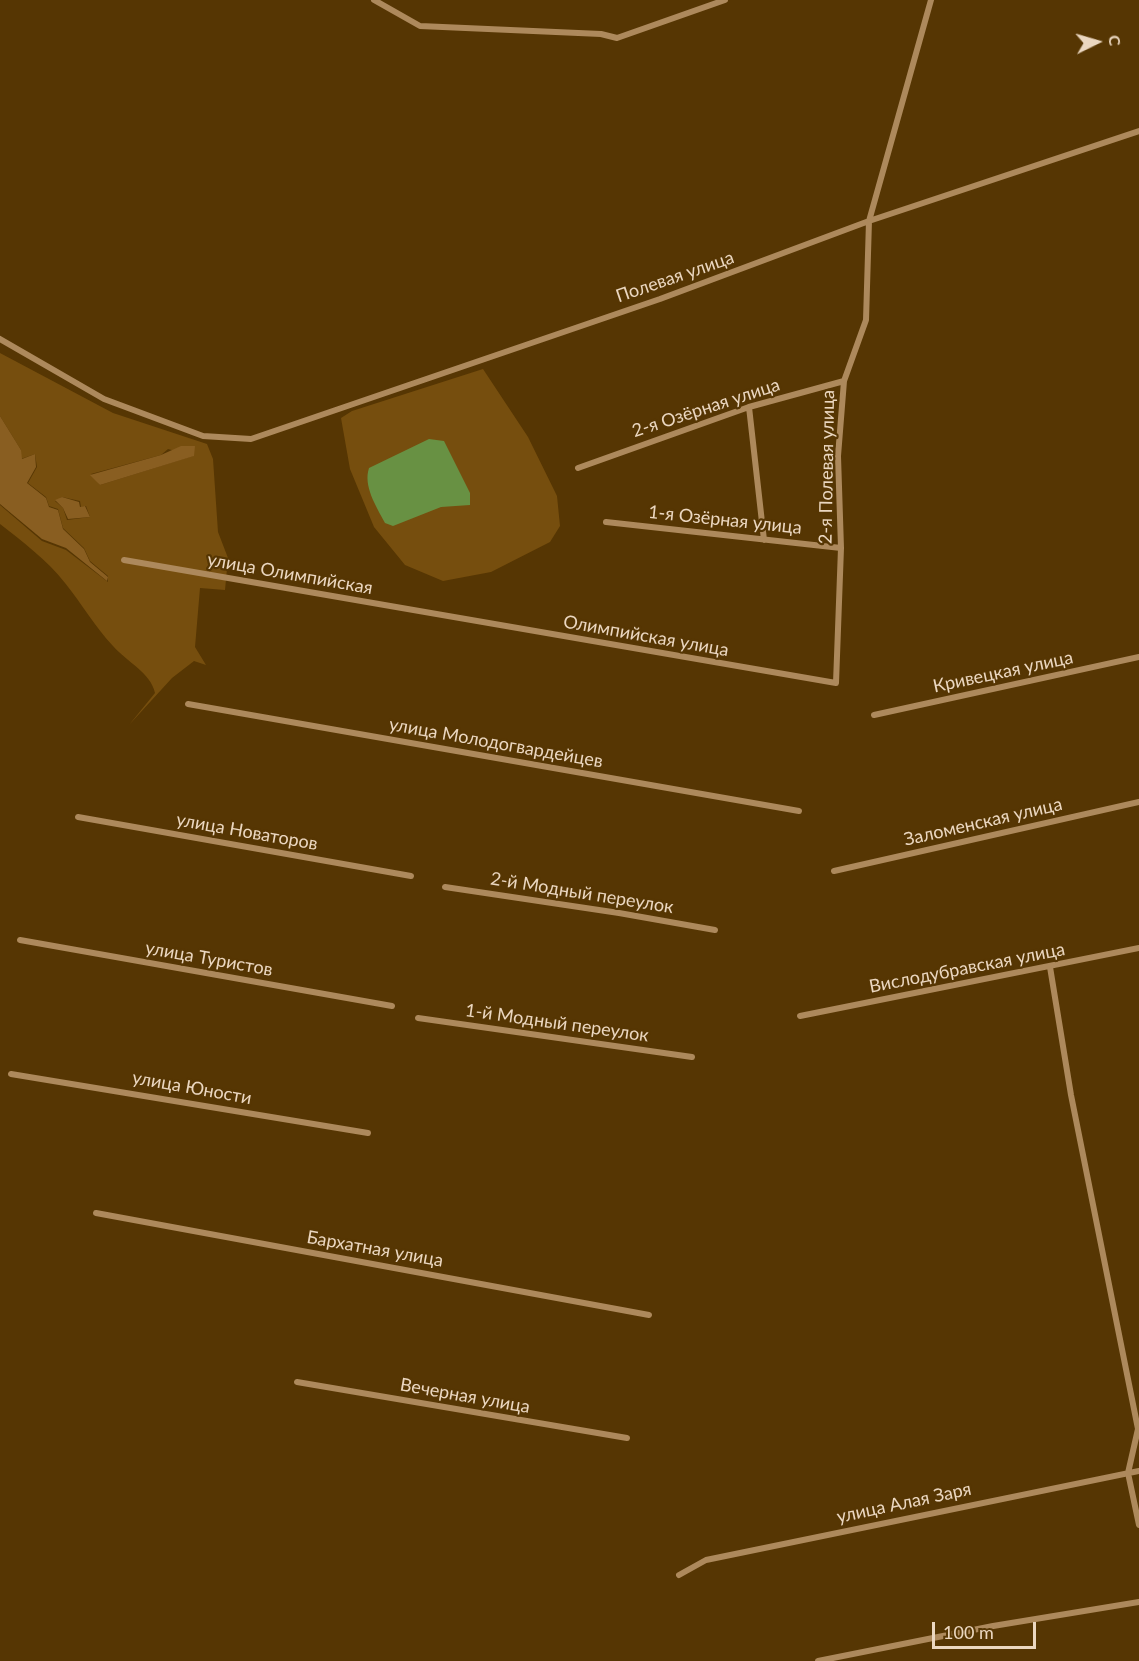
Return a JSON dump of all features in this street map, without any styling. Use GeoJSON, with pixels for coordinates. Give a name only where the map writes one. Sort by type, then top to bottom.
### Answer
{"type":"FeatureCollection","features":[{"type":"Feature","properties":{"kind":"street"},"geometry":{"type":"LineString","coordinates":[[374,0],[420,26],[589,34],[616,38],[725,0]]}},
{"type":"Feature","properties":{"kind":"street","name":"2-я Полевая улица"},"geometry":{"type":"LineString","coordinates":[[836,683],[840,548],[838,456],[844,381],[866,320],[870,221],[931,0]]}},
{"type":"Feature","properties":{"kind":"street","name":"Полевая улица"},"geometry":{"type":"LineString","coordinates":[[0,339],[104,399],[203,436],[251,439],[660,299],[870,221],[1139,131]]}},
{"type":"Feature","properties":{"kind":"street","name":"2-я Озёрная улица"},"geometry":{"type":"LineString","coordinates":[[578,468],[749,407],[844,381]]}},
{"type":"Feature","properties":{"kind":"street"},"geometry":{"type":"LineString","coordinates":[[749,407],[764,540]]}},
{"type":"Feature","properties":{"kind":"street","name":"1-я Озёрная улица"},"geometry":{"type":"LineString","coordinates":[[606,522],[840,548]]}},
{"type":"Feature","properties":{"kind":"street","name":"улица Олимпийская"},"geometry":{"type":"LineString","coordinates":[[124,560],[451,618]]}},
{"type":"Feature","properties":{"kind":"street","name":"Олимпийская улица"},"geometry":{"type":"LineString","coordinates":[[451,618],[836,683]]}},
{"type":"Feature","properties":{"kind":"street","name":"Кривецкая улица"},"geometry":{"type":"LineString","coordinates":[[874,715],[1139,657]]}},
{"type":"Feature","properties":{"kind":"street","name":"улица Молодогвардейцев"},"geometry":{"type":"LineString","coordinates":[[188,704],[799,811]]}},
{"type":"Feature","properties":{"kind":"street","name":"Заломенская улица"},"geometry":{"type":"LineString","coordinates":[[834,871],[1139,802]]}},
{"type":"Feature","properties":{"kind":"street","name":"улица Новаторов"},"geometry":{"type":"LineString","coordinates":[[78,817],[411,876]]}},
{"type":"Feature","properties":{"kind":"street","name":"2-й Модный переулок"},"geometry":{"type":"LineString","coordinates":[[445,887],[715,930]]}},
{"type":"Feature","properties":{"kind":"street","name":"улица Туристов"},"geometry":{"type":"LineString","coordinates":[[20,940],[392,1006]]}},
{"type":"Feature","properties":{"kind":"street","name":"Вислодубравская улица"},"geometry":{"type":"LineString","coordinates":[[800,1016],[1139,948]]}},
{"type":"Feature","properties":{"kind":"street"},"geometry":{"type":"LineString","coordinates":[[1050,967],[1071,1095],[1138,1429],[1128,1473],[1139,1525]]}},
{"type":"Feature","properties":{"kind":"street","name":"1-й Модный переулок"},"geometry":{"type":"LineString","coordinates":[[417,1018],[692,1057]]}},
{"type":"Feature","properties":{"kind":"street","name":"улица Юности"},"geometry":{"type":"LineString","coordinates":[[11,1074],[368,1133]]}},
{"type":"Feature","properties":{"kind":"street","name":"Бархатная улица"},"geometry":{"type":"LineString","coordinates":[[96,1214],[649,1315]]}},
{"type":"Feature","properties":{"kind":"street","name":"Вечерная улица"},"geometry":{"type":"LineString","coordinates":[[297,1382],[627,1438]]}},
{"type":"Feature","properties":{"kind":"street","name":"улица Алая Заря"},"geometry":{"type":"LineString","coordinates":[[679,1575],[706,1560],[1139,1471]]}},
{"type":"Feature","properties":{"kind":"street"},"geometry":{"type":"LineString","coordinates":[[818,1661],[993,1626],[1139,1602]]}},
{"type":"Feature","properties":{"kind":"shaded area"},"geometry":{"type":"Polygon","coordinates":[[[0,353],[113,413],[207,444],[213,459],[218,532],[228,558],[225,590],[200,588],[195,647],[206,665],[194,661],[172,678],[129,725],[155,693],[149,679],[106,639],[58,575],[0,524],[0,505],[42,541],[66,550],[108,582],[108,576],[90,561],[84,548],[63,528],[58,509],[49,506],[46,497],[28,483],[37,467],[35,454],[21,459],[21,450],[0,416],[0,353]],[[168,449],[161,455],[91,474],[100,485],[193,456],[168,449]],[[62,497],[55,501],[63,508],[67,520],[90,517],[86,506],[81,507],[80,501],[62,497]]]}},
{"type":"Feature","properties":{"kind":"shaded area"},"geometry":{"type":"Polygon","coordinates":[[[483,369],[528,437],[557,496],[560,526],[550,542],[491,572],[443,581],[405,565],[374,527],[350,469],[341,418],[352,411],[483,369]]]}},
{"type":"Feature","properties":{"kind":"shaded area"},"geometry":{"type":"Polygon","coordinates":[[[0,416],[21,450],[22,459],[35,454],[36,467],[27,483],[46,498],[49,507],[58,510],[63,529],[84,549],[90,562],[108,577],[107,581],[66,548],[42,539],[0,504],[0,416]]]}},
{"type":"Feature","properties":{"kind":"shaded area"},"geometry":{"type":"Polygon","coordinates":[[[429,439],[444,441],[470,493],[470,505],[441,507],[393,526],[385,523],[369,489],[369,468],[429,439]]]}},
{"type":"Feature","properties":{"kind":"shaded area"},"geometry":{"type":"Polygon","coordinates":[[[181,446],[195,446],[194,456],[100,485],[90,475],[161,455],[181,446]]]}},
{"type":"Feature","properties":{"kind":"shaded area"},"geometry":{"type":"Polygon","coordinates":[[[62,497],[79,502],[80,507],[85,506],[90,517],[68,519],[63,508],[55,500],[62,497]]]}}]}
